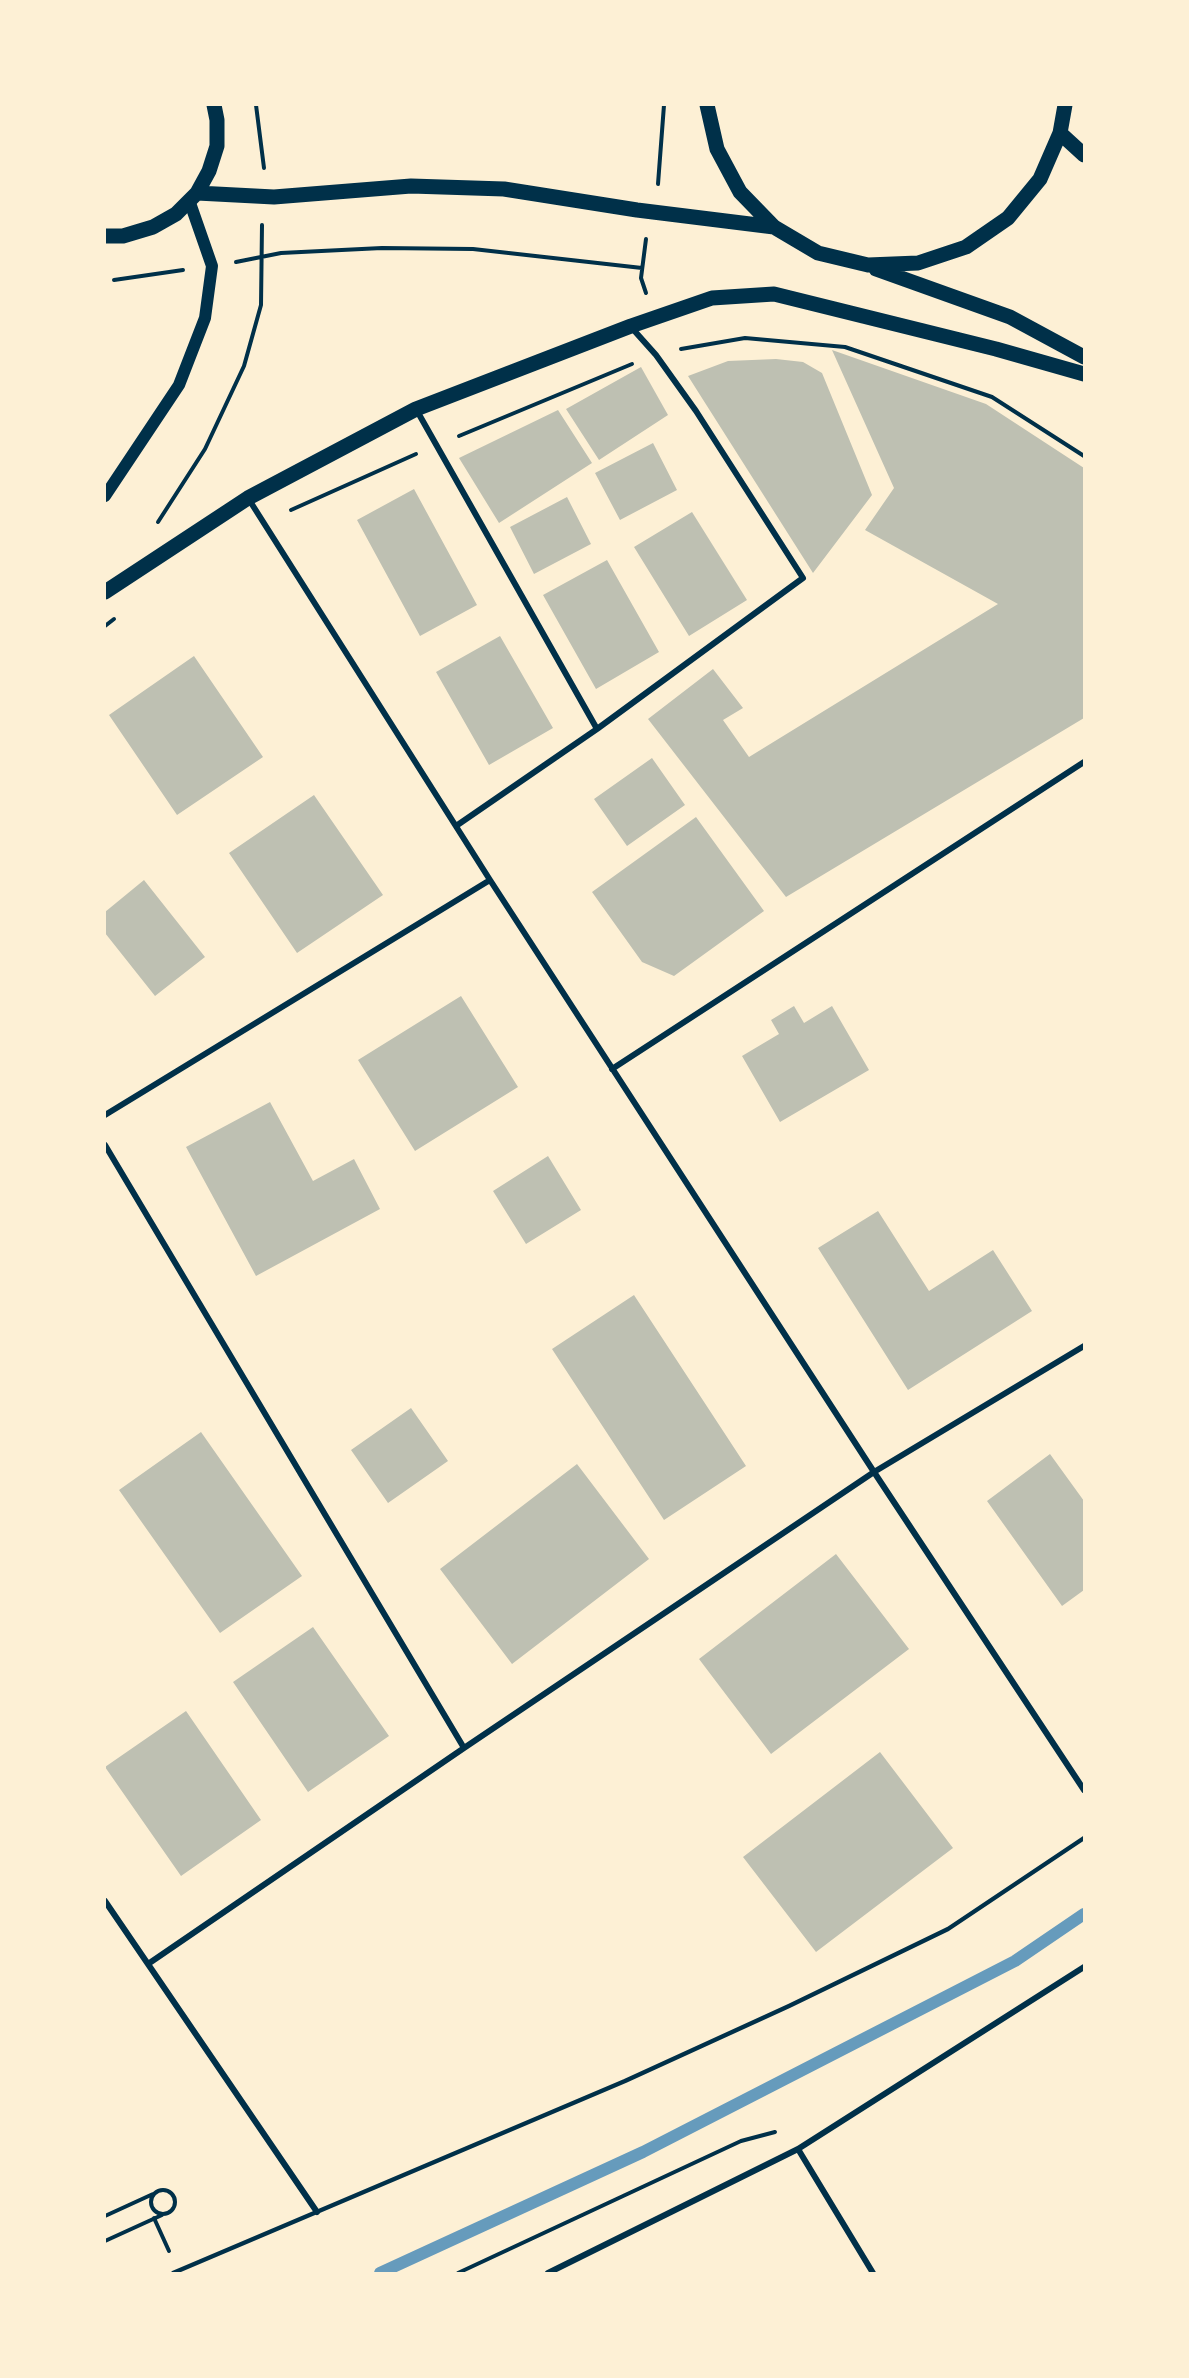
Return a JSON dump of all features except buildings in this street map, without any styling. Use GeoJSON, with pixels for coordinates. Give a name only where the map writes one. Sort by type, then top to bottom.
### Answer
{"type":"FeatureCollection","features":[{"type":"Feature","properties":{"kind":"main road"},"geometry":{"type":"LineString","coordinates":[[105,236],[123,236],[153,228],[176,214],[193,197],[209,171],[217,146],[218,120],[214,105]]}},
{"type":"Feature","properties":{"kind":"main road"},"geometry":{"type":"LineString","coordinates":[[707,105],[717,149],[735,183],[740,192],[774,227],[818,253],[868,266],[1010,317],[1084,357]]}},
{"type":"Feature","properties":{"kind":"main road"},"geometry":{"type":"LineString","coordinates":[[868,266],[918,263],[966,247],[1008,219],[1040,179],[1060,133],[1065,105]]}},
{"type":"Feature","properties":{"kind":"main road"},"geometry":{"type":"LineString","coordinates":[[1060,133],[1084,155]]}},
{"type":"Feature","properties":{"kind":"main road"},"geometry":{"type":"LineString","coordinates":[[193,197],[274,197],[411,186],[504,189],[637,210],[774,227]]}},
{"type":"Feature","properties":{"kind":"main road"},"geometry":{"type":"LineString","coordinates":[[105,496],[179,386],[205,318],[212,266],[193,197]]}},
{"type":"Feature","properties":{"kind":"main road"},"geometry":{"type":"LineString","coordinates":[[105,592],[248,498],[416,409],[631,326],[712,298],[774,294],[996,349],[1084,374]]}},
{"type":"Feature","properties":{"kind":"street"},"geometry":{"type":"LineString","coordinates":[[456,826],[597,729],[803,578],[696,411],[656,355],[631,326]]}},
{"type":"Feature","properties":{"kind":"street"},"geometry":{"type":"LineString","coordinates":[[416,409],[597,729]]}},
{"type":"Feature","properties":{"kind":"street"},"geometry":{"type":"LineString","coordinates":[[248,498],[612,1069],[1084,1790]]}},
{"type":"Feature","properties":{"kind":"street"},"geometry":{"type":"LineString","coordinates":[[612,1069],[1084,762]]}},
{"type":"Feature","properties":{"kind":"street"},"geometry":{"type":"LineString","coordinates":[[105,1115],[490,880]]}},
{"type":"Feature","properties":{"kind":"street"},"geometry":{"type":"LineString","coordinates":[[105,1145],[464,1748]]}},
{"type":"Feature","properties":{"kind":"street"},"geometry":{"type":"LineString","coordinates":[[148,1964],[874,1472],[1084,1346]]}},
{"type":"Feature","properties":{"kind":"street"},"geometry":{"type":"LineString","coordinates":[[105,1901],[317,2211]]}},
{"type":"Feature","properties":{"kind":"street"},"geometry":{"type":"LineString","coordinates":[[548,2273],[798,2149],[1084,1968]]}},
{"type":"Feature","properties":{"kind":"street"},"geometry":{"type":"LineString","coordinates":[[798,2149],[873,2273]]}},
{"type":"Feature","properties":{"kind":"lane"},"geometry":{"type":"LineString","coordinates":[[175,2272],[625,2081],[800,2001],[948,1929],[1084,1838]]}},
{"type":"Feature","properties":{"kind":"path"},"geometry":{"type":"LineString","coordinates":[[256,105],[265,178]]}},
{"type":"Feature","properties":{"kind":"path"},"geometry":{"type":"LineString","coordinates":[[658,188],[664,105]]}},
{"type":"Feature","properties":{"kind":"path"},"geometry":{"type":"LineString","coordinates":[[155,526],[204,449],[244,366],[261,305],[262,217]]}},
{"type":"Feature","properties":{"kind":"path"},"geometry":{"type":"LineString","coordinates":[[647,236],[641,278],[647,297]]}},
{"type":"Feature","properties":{"kind":"path"},"geometry":{"type":"LineString","coordinates":[[232,263],[281,253],[382,248],[473,249],[642,268]]}},
{"type":"Feature","properties":{"kind":"path"},"geometry":{"type":"LineString","coordinates":[[114,280],[183,270]]}},
{"type":"Feature","properties":{"kind":"path"},"geometry":{"type":"LineString","coordinates":[[677,350],[745,338],[845,347],[992,397],[1084,456]]}},
{"type":"Feature","properties":{"kind":"path"},"geometry":{"type":"LineString","coordinates":[[460,435],[625,367]]}},
{"type":"Feature","properties":{"kind":"path"},"geometry":{"type":"LineString","coordinates":[[280,515],[418,453]]}},
{"type":"Feature","properties":{"kind":"path"},"geometry":{"type":"LineString","coordinates":[[458,2273],[741,2141],[784,2130]]}},
{"type":"Feature","properties":{"kind":"path"},"geometry":{"type":"LineString","coordinates":[[105,2216],[165,2190],[175,2198],[174,2210],[105,2241]]}},
{"type":"Feature","properties":{"kind":"path"},"geometry":{"type":"LineString","coordinates":[[154,2194],[150,2201],[152,2209],[163,2214]]}},
{"type":"Feature","properties":{"kind":"path"},"geometry":{"type":"LineString","coordinates":[[154,2218],[175,2272]]}},
{"type":"Feature","properties":{"kind":"waterway"},"geometry":{"type":"LineString","coordinates":[[380,2273],[643,2152],[1015,1961],[1084,1914]]}}]}
